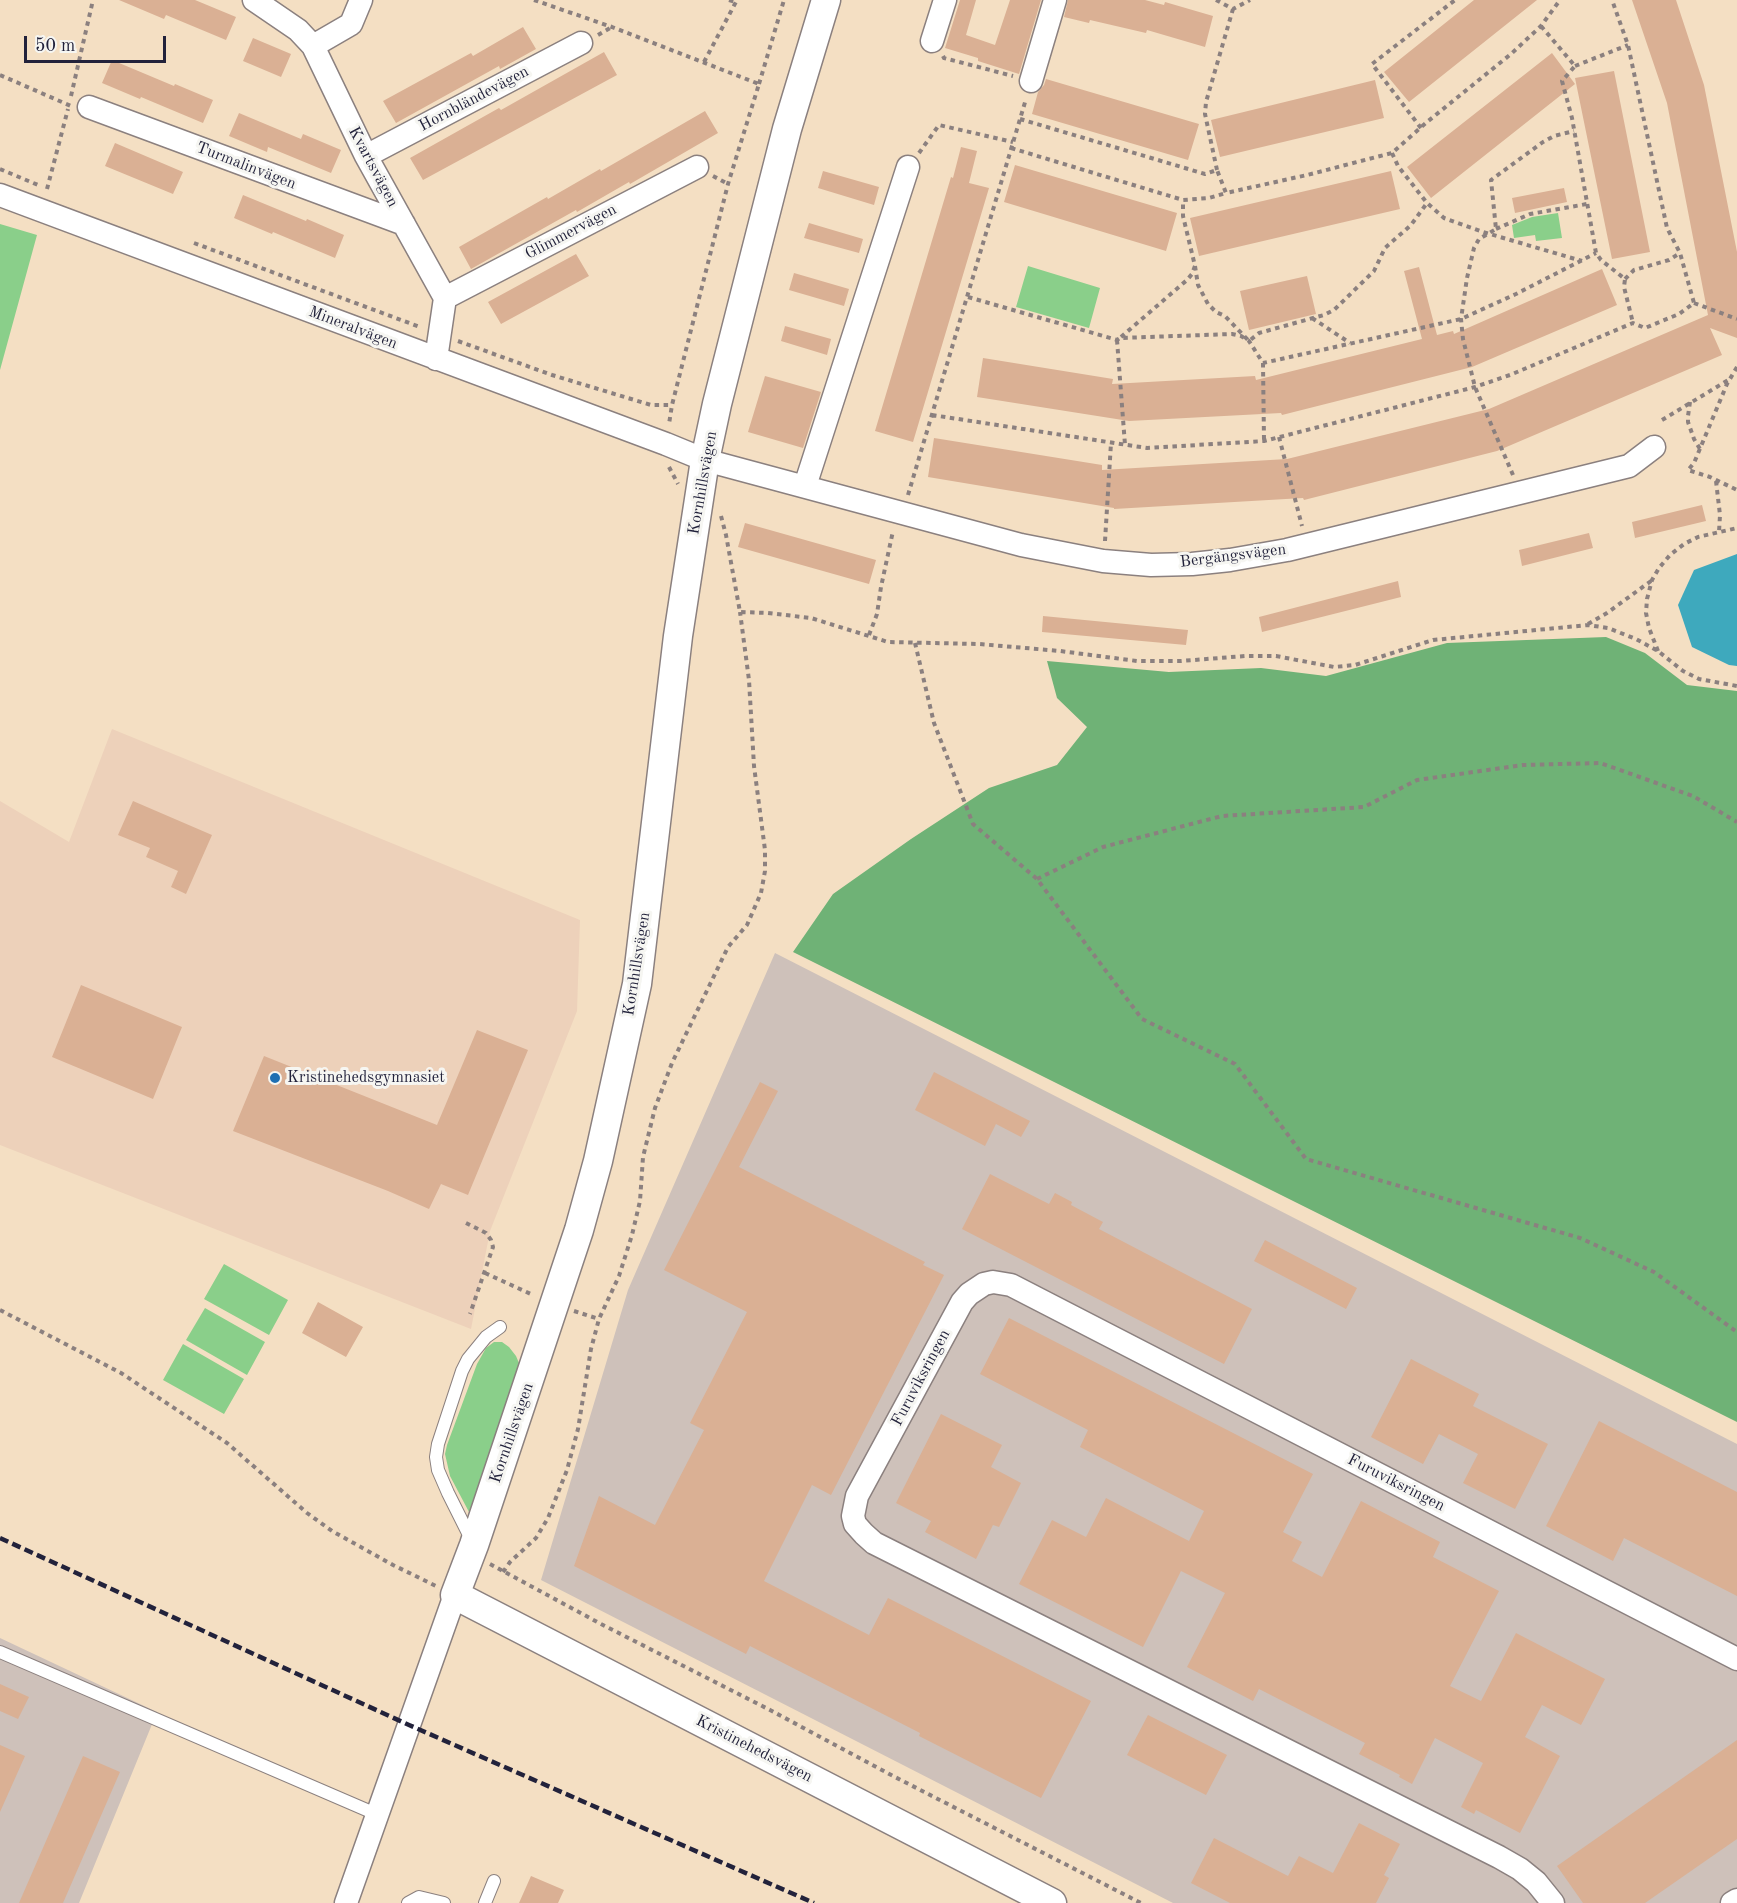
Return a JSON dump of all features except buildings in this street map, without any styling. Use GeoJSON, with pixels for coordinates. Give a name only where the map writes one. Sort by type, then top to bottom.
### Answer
{"type":"FeatureCollection","features":[{"type":"Feature","properties":{"kind":"street","name":"Kvartsvägen"},"geometry":{"type":"LineString","coordinates":[[254,0],[298,30],[313,46],[366,156],[445,298]]}},
{"type":"Feature","properties":{"kind":"street"},"geometry":{"type":"LineString","coordinates":[[313,46],[351,24],[361,0]]}},
{"type":"Feature","properties":{"kind":"street","name":"Kornhillsvägen"},"geometry":{"type":"LineString","coordinates":[[346,1903],[472,1550],[579,1230],[598,1161],[637,984],[678,636],[705,460],[717,404],[788,129],[826,0]]}},
{"type":"Feature","properties":{"kind":"street"},"geometry":{"type":"LineString","coordinates":[[932,41],[945,0]]}},
{"type":"Feature","properties":{"kind":"street"},"geometry":{"type":"LineString","coordinates":[[1030,81],[1055,0]]}},
{"type":"Feature","properties":{"kind":"street","name":"Hornbländevägen"},"geometry":{"type":"LineString","coordinates":[[366,156],[581,43]]}},
{"type":"Feature","properties":{"kind":"street","name":"Turmalinvägen"},"geometry":{"type":"LineString","coordinates":[[89,107],[404,224]]}},
{"type":"Feature","properties":{"kind":"street","name":"Glimmervägen"},"geometry":{"type":"LineString","coordinates":[[445,298],[697,167]]}},
{"type":"Feature","properties":{"kind":"street"},"geometry":{"type":"LineString","coordinates":[[805,486],[908,167]]}},
{"type":"Feature","properties":{"kind":"street","name":"Mineralvägen"},"geometry":{"type":"LineString","coordinates":[[0,195],[705,460]]}},
{"type":"Feature","properties":{"kind":"street"},"geometry":{"type":"LineString","coordinates":[[436,359],[445,298]]}},
{"type":"Feature","properties":{"kind":"street","name":"Bergängsvägen"},"geometry":{"type":"LineString","coordinates":[[705,460],[1021,545],[1103,561],[1151,565],[1230,560],[1307,545],[1629,466],[1654,447]]}},
{"type":"Feature","properties":{"kind":"street","name":"Furuviksringen"},"geometry":{"type":"LineString","coordinates":[[1552,1903],[1536,1882],[1520,1869],[1499,1857],[874,1543],[864,1534],[855,1524],[853,1516],[858,1496],[962,1302],[984,1284],[993,1282],[1011,1285],[1737,1659]]}},
{"type":"Feature","properties":{"kind":"street","name":"Kristinehedsvägen"},"geometry":{"type":"LineString","coordinates":[[455,1595],[1052,1903]]}},
{"type":"Feature","properties":{"kind":"street"},"geometry":{"type":"LineString","coordinates":[[1732,1903],[1737,1900]]}},
{"type":"Feature","properties":{"kind":"lane"},"geometry":{"type":"LineString","coordinates":[[472,1550],[438,1470],[437,1450],[462,1371],[468,1359],[486,1337],[500,1327]]}},
{"type":"Feature","properties":{"kind":"lane"},"geometry":{"type":"LineString","coordinates":[[0,1652],[376,1815]]}},
{"type":"Feature","properties":{"kind":"lane"},"geometry":{"type":"LineString","coordinates":[[485,1903],[494,1881]]}},
{"type":"Feature","properties":{"kind":"lane"},"geometry":{"type":"LineString","coordinates":[[408,1903],[419,1897],[444,1903]]}},
{"type":"Feature","properties":{"kind":"path"},"geometry":{"type":"LineString","coordinates":[[534,0],[545,2],[759,84]]}},
{"type":"Feature","properties":{"kind":"path"},"geometry":{"type":"LineString","coordinates":[[704,62],[736,1],[729,0]]}},
{"type":"Feature","properties":{"kind":"path"},"geometry":{"type":"LineString","coordinates":[[503,1572],[510,1562],[536,1538],[548,1518],[567,1470],[578,1429],[591,1349],[599,1319],[619,1276],[632,1235],[640,1201],[643,1157],[655,1108],[672,1063],[728,947],[747,925],[761,892],[765,871],[765,850],[754,766],[749,680],[728,544],[721,516],[714,505],[683,495],[664,459],[672,405],[728,184],[784,0]]}},
{"type":"Feature","properties":{"kind":"path"},"geometry":{"type":"LineString","coordinates":[[1216,0],[1233,9]]}},
{"type":"Feature","properties":{"kind":"path"},"geometry":{"type":"LineString","coordinates":[[1226,193],[1216,170],[1205,114],[1206,102],[1233,9],[1250,0]]}},
{"type":"Feature","properties":{"kind":"path"},"geometry":{"type":"LineString","coordinates":[[1421,128],[1372,64],[1455,0]]}},
{"type":"Feature","properties":{"kind":"path"},"geometry":{"type":"LineString","coordinates":[[1011,148],[1183,200],[1202,199],[1392,153],[1511,54],[1541,26],[1560,0]]}},
{"type":"Feature","properties":{"kind":"path"},"geometry":{"type":"LineString","coordinates":[[1612,0],[1629,45],[1667,228],[1680,253],[1694,303]]}},
{"type":"Feature","properties":{"kind":"path"},"geometry":{"type":"LineString","coordinates":[[1541,26],[1575,66]]}},
{"type":"Feature","properties":{"kind":"path"},"geometry":{"type":"LineString","coordinates":[[869,635],[877,614],[894,523],[903,513],[1030,81],[944,58],[932,41]]}},
{"type":"Feature","properties":{"kind":"path"},"geometry":{"type":"LineString","coordinates":[[1625,279],[1601,260],[1596,253],[1574,131],[1562,81],[1575,66],[1629,45]]}},
{"type":"Feature","properties":{"kind":"path"},"geometry":{"type":"LineString","coordinates":[[0,75],[69,106],[89,107]]}},
{"type":"Feature","properties":{"kind":"path"},"geometry":{"type":"LineString","coordinates":[[1020,119],[1205,174],[1216,170]]}},
{"type":"Feature","properties":{"kind":"path"},"geometry":{"type":"LineString","coordinates":[[908,167],[939,125],[1013,142]]}},
{"type":"Feature","properties":{"kind":"path"},"geometry":{"type":"LineString","coordinates":[[1496,229],[1491,180],[1543,142],[1554,136],[1574,131]]}},
{"type":"Feature","properties":{"kind":"path"},"geometry":{"type":"LineString","coordinates":[[1392,153],[1398,166],[1426,203],[1444,218],[1486,234],[1583,261]]}},
{"type":"Feature","properties":{"kind":"path"},"geometry":{"type":"LineString","coordinates":[[0,169],[47,189]]}},
{"type":"Feature","properties":{"kind":"path"},"geometry":{"type":"LineString","coordinates":[[1183,200],[1183,216],[1198,285],[1208,304],[1216,312],[1225,316],[1249,341],[1263,363],[1264,441]]}},
{"type":"Feature","properties":{"kind":"path"},"geometry":{"type":"LineString","coordinates":[[1249,341],[1259,333],[1334,310],[1366,281],[1374,271],[1385,248],[1411,225],[1426,203]]}},
{"type":"Feature","properties":{"kind":"path"},"geometry":{"type":"LineString","coordinates":[[1520,492],[1475,387],[1463,339],[1461,319],[1467,278],[1474,248],[1479,239],[1486,234],[1530,214],[1587,204]]}},
{"type":"Feature","properties":{"kind":"path"},"geometry":{"type":"LineString","coordinates":[[190,242],[574,382],[651,405],[672,405]]}},
{"type":"Feature","properties":{"kind":"path"},"geometry":{"type":"LineString","coordinates":[[1263,363],[1461,319],[1596,253]]}},
{"type":"Feature","properties":{"kind":"path"},"geometry":{"type":"LineString","coordinates":[[1633,323],[1624,287],[1629,273],[1669,260],[1680,253]]}},
{"type":"Feature","properties":{"kind":"path"},"geometry":{"type":"LineString","coordinates":[[1118,339],[1187,280],[1194,266]]}},
{"type":"Feature","properties":{"kind":"path"},"geometry":{"type":"LineString","coordinates":[[968,297],[1118,339],[1232,334],[1249,341]]}},
{"type":"Feature","properties":{"kind":"path"},"geometry":{"type":"LineString","coordinates":[[1694,303],[1737,319]]}},
{"type":"Feature","properties":{"kind":"path"},"geometry":{"type":"LineString","coordinates":[[932,415],[1147,448],[1264,441],[1475,387],[1510,375],[1633,323],[1645,328],[1679,314],[1694,303]]}},
{"type":"Feature","properties":{"kind":"path"},"geometry":{"type":"LineString","coordinates":[[1312,318],[1351,344]]}},
{"type":"Feature","properties":{"kind":"path"},"geometry":{"type":"LineString","coordinates":[[1118,339],[1125,445]]}},
{"type":"Feature","properties":{"kind":"path"},"geometry":{"type":"LineString","coordinates":[[1737,367],[1730,378],[1700,449],[1688,470],[1737,490]]}},
{"type":"Feature","properties":{"kind":"path"},"geometry":{"type":"LineString","coordinates":[[1662,420],[1730,378]]}},
{"type":"Feature","properties":{"kind":"path"},"geometry":{"type":"LineString","coordinates":[[1690,401],[1688,422],[1700,449]]}},
{"type":"Feature","properties":{"kind":"path"},"geometry":{"type":"LineString","coordinates":[[1279,437],[1307,545]]}},
{"type":"Feature","properties":{"kind":"path"},"geometry":{"type":"LineString","coordinates":[[1103,561],[1111,443]]}},
{"type":"Feature","properties":{"kind":"path"},"geometry":{"type":"LineString","coordinates":[[1716,480],[1720,515],[1719,532]]}},
{"type":"Feature","properties":{"kind":"path"},"geometry":{"type":"LineString","coordinates":[[1658,651],[1646,613],[1652,580],[1659,568],[1684,544],[1698,537],[1737,528]]}},
{"type":"Feature","properties":{"kind":"path"},"geometry":{"type":"LineString","coordinates":[[1588,625],[1652,580]]}},
{"type":"Feature","properties":{"kind":"path"},"geometry":{"type":"LineString","coordinates":[[740,612],[811,618],[888,642],[979,644],[1137,661],[1276,656],[1334,667],[1355,665],[1433,640],[1588,625],[1608,628],[1658,651],[1699,679],[1737,686]]}},
{"type":"Feature","properties":{"kind":"path"},"geometry":{"type":"LineString","coordinates":[[915,643],[934,723],[974,824],[1037,879],[1142,1019],[1235,1064],[1306,1159],[1580,1238],[1654,1272],[1737,1332]]}},
{"type":"Feature","properties":{"kind":"path"},"geometry":{"type":"LineString","coordinates":[[1037,879],[1103,847],[1222,816],[1364,807],[1417,780],[1524,765],[1600,763],[1693,796],[1737,822]]}},
{"type":"Feature","properties":{"kind":"path"},"geometry":{"type":"LineString","coordinates":[[465,1223],[486,1233],[493,1246],[470,1314]]}},
{"type":"Feature","properties":{"kind":"path"},"geometry":{"type":"LineString","coordinates":[[0,1310],[121,1372],[227,1443],[307,1513],[332,1531],[393,1565],[455,1595]]}},
{"type":"Feature","properties":{"kind":"path"},"geometry":{"type":"LineString","coordinates":[[472,1550],[503,1572],[592,1619],[1141,1903]]}},
{"type":"Feature","properties":{"kind":"shaded area","name":"Kristinehedsgymnasiet"},"geometry":{"type":"Polygon","coordinates":[[[112,729],[580,920],[577,1011],[490,1231],[471,1329],[0,1145],[0,801],[69,842],[112,729]]]}},
{"type":"Feature","properties":{"kind":"shaded area"},"geometry":{"type":"Polygon","coordinates":[[[775,953],[1737,1444],[1737,1903],[1173,1903],[541,1580],[628,1290],[775,953]]]}},
{"type":"Feature","properties":{"kind":"shaded area"},"geometry":{"type":"Polygon","coordinates":[[[0,1638],[157,1712],[79,1903],[0,1903],[0,1638]]]}},
{"type":"Feature","properties":{"kind":"green space"},"geometry":{"type":"Polygon","coordinates":[[[1558,213],[1562,238],[1536,241],[1535,235],[1514,238],[1512,225],[1532,217],[1558,213]]]}},
{"type":"Feature","properties":{"kind":"green space"},"geometry":{"type":"Polygon","coordinates":[[[0,224],[37,235],[0,370],[0,224]]]}},
{"type":"Feature","properties":{"kind":"green space"},"geometry":{"type":"Polygon","coordinates":[[[1028,266],[1100,288],[1089,328],[1016,307],[1028,266]]]}},
{"type":"Feature","properties":{"kind":"green space"},"geometry":{"type":"Polygon","coordinates":[[[1606,637],[1645,653],[1687,685],[1737,691],[1737,1422],[793,952],[833,894],[989,788],[1057,765],[1087,727],[1057,698],[1047,661],[1169,672],[1261,668],[1326,676],[1447,643],[1606,637]]]}},
{"type":"Feature","properties":{"kind":"green space"},"geometry":{"type":"Polygon","coordinates":[[[224,1264],[288,1300],[269,1335],[204,1299],[224,1264]]]}},
{"type":"Feature","properties":{"kind":"green space"},"geometry":{"type":"Polygon","coordinates":[[[205,1308],[265,1342],[247,1375],[186,1340],[205,1308]]]}},
{"type":"Feature","properties":{"kind":"green space"},"geometry":{"type":"Polygon","coordinates":[[[494,1342],[502,1342],[509,1347],[522,1370],[471,1512],[469,1512],[450,1476],[445,1454],[477,1364],[486,1348],[494,1342]]]}},
{"type":"Feature","properties":{"kind":"green space"},"geometry":{"type":"Polygon","coordinates":[[[183,1344],[244,1379],[224,1414],[163,1380],[183,1344]]]}},
{"type":"Feature","properties":{"kind":"water"},"geometry":{"type":"Polygon","coordinates":[[[1737,554],[1737,666],[1729,665],[1692,647],[1678,605],[1694,570],[1737,554]]]}},
{"type":"Feature","properties":{"kind":"railway"},"geometry":{"type":"LineString","coordinates":[[0,1538],[409,1725],[814,1903]]}},
{"type":"Feature","properties":{"kind":"place","name":"Kristinehedsgymnasiet"},"geometry":{"type":"Point","coordinates":[275,1078]}}]}
